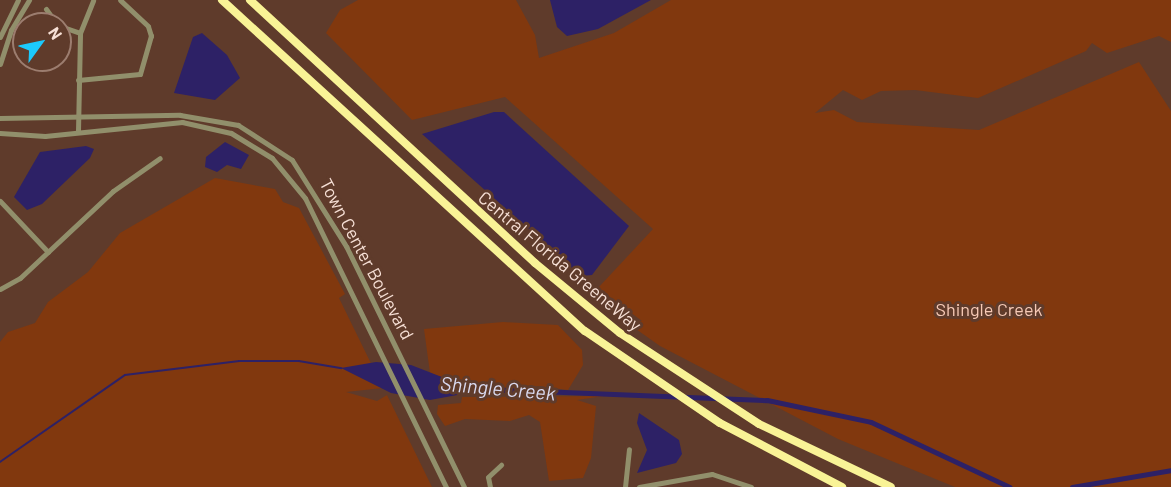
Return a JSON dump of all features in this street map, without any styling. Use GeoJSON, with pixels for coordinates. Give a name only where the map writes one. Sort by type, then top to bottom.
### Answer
{"type":"FeatureCollection","features":[{"type":"Feature","properties":{"kind":"highway","name":"Central Florida GreeneWay"},"geometry":{"type":"LineString","coordinates":[[222,0],[543,296],[690,405],[842,487]]}},
{"type":"Feature","properties":{"kind":"highway","name":"Central Florida GreeneWay"},"geometry":{"type":"LineString","coordinates":[[250,0],[574,297],[730,407],[891,487]]}},
{"type":"Feature","properties":{"kind":"street"},"geometry":{"type":"LineString","coordinates":[[0,37],[18,0]]}},
{"type":"Feature","properties":{"kind":"street"},"geometry":{"type":"LineString","coordinates":[[0,64],[11,30],[29,0]]}},
{"type":"Feature","properties":{"kind":"street"},"geometry":{"type":"LineString","coordinates":[[78,131],[80,33],[93,0]]}},
{"type":"Feature","properties":{"kind":"street"},"geometry":{"type":"LineString","coordinates":[[78,80],[140,74],[152,36],[148,26],[120,0]]}},
{"type":"Feature","properties":{"kind":"street"},"geometry":{"type":"LineString","coordinates":[[72,30],[80,33]]}},
{"type":"Feature","properties":{"kind":"street","name":"Town Center Boulevard"},"geometry":{"type":"LineString","coordinates":[[0,117],[180,115],[238,125],[267,141],[312,185],[464,487]]}},
{"type":"Feature","properties":{"kind":"street","name":"Town Center Boulevard"},"geometry":{"type":"LineString","coordinates":[[0,133],[78,131],[182,122],[231,133],[264,151],[305,198],[446,487]]}},
{"type":"Feature","properties":{"kind":"street"},"geometry":{"type":"LineString","coordinates":[[0,289],[48,252],[113,191],[160,158]]}},
{"type":"Feature","properties":{"kind":"street"},"geometry":{"type":"LineString","coordinates":[[0,201],[48,252]]}},
{"type":"Feature","properties":{"kind":"street"},"geometry":{"type":"LineString","coordinates":[[625,487],[629,449]]}},
{"type":"Feature","properties":{"kind":"street"},"geometry":{"type":"LineString","coordinates":[[490,487],[488,477],[501,465]]}},
{"type":"Feature","properties":{"kind":"street"},"geometry":{"type":"LineString","coordinates":[[639,487],[711,474],[751,487]]}},
{"type":"Feature","properties":{"kind":"green space","name":"Shingle Creek"},"geometry":{"type":"Polygon","coordinates":[[[358,0],[516,0],[535,35],[539,58],[614,33],[671,0],[1171,0],[1171,42],[1159,36],[1107,53],[1092,43],[1086,51],[978,98],[915,90],[881,91],[862,100],[843,90],[815,113],[834,110],[857,122],[979,130],[1139,62],[1171,111],[1171,487],[955,487],[838,439],[660,346],[626,322],[642,321],[598,288],[653,229],[505,97],[412,120],[326,33],[340,10],[358,0]]]}},
{"type":"Feature","properties":{"kind":"green space"},"geometry":{"type":"Polygon","coordinates":[[[215,178],[275,189],[283,202],[299,208],[345,294],[339,298],[383,388],[346,392],[377,401],[387,395],[432,487],[0,487],[0,342],[8,332],[35,323],[48,302],[88,272],[120,233],[215,178]]]}},
{"type":"Feature","properties":{"kind":"green space"},"geometry":{"type":"Polygon","coordinates":[[[503,322],[558,325],[582,350],[583,365],[568,390],[538,386],[468,393],[465,386],[430,373],[424,329],[503,322]]]}},
{"type":"Feature","properties":{"kind":"green space"},"geometry":{"type":"Polygon","coordinates":[[[604,396],[577,400],[596,406],[591,458],[583,478],[549,481],[540,422],[529,415],[510,421],[465,419],[445,426],[437,414],[438,405],[461,403],[462,397],[604,396]]]}},
{"type":"Feature","properties":{"kind":"shaded area"},"geometry":{"type":"Polygon","coordinates":[[[550,0],[651,0],[598,29],[567,36],[557,27],[550,0]]]}},
{"type":"Feature","properties":{"kind":"shaded area"},"geometry":{"type":"Polygon","coordinates":[[[202,33],[227,55],[240,78],[215,100],[174,93],[193,37],[202,33]]]}},
{"type":"Feature","properties":{"kind":"shaded area"},"geometry":{"type":"Polygon","coordinates":[[[494,112],[504,112],[629,226],[592,275],[581,276],[422,134],[494,112]]]}},
{"type":"Feature","properties":{"kind":"shaded area"},"geometry":{"type":"Polygon","coordinates":[[[225,142],[249,155],[241,169],[227,165],[217,172],[205,167],[206,157],[225,142]]]}},
{"type":"Feature","properties":{"kind":"shaded area"},"geometry":{"type":"Polygon","coordinates":[[[86,146],[94,149],[90,158],[42,204],[27,210],[14,197],[40,152],[86,146]]]}},
{"type":"Feature","properties":{"kind":"shaded area"},"geometry":{"type":"Polygon","coordinates":[[[376,362],[411,365],[465,386],[468,393],[430,400],[391,393],[341,368],[376,362]]]}},
{"type":"Feature","properties":{"kind":"shaded area"},"geometry":{"type":"Polygon","coordinates":[[[639,413],[679,440],[682,454],[676,463],[637,473],[647,450],[637,423],[639,413]]]}},
{"type":"Feature","properties":{"kind":"waterway","name":"Shingle Creek"},"geometry":{"type":"LineString","coordinates":[[0,462],[125,375],[239,361],[299,361],[341,368]]}},
{"type":"Feature","properties":{"kind":"waterway","name":"Shingle Creek"},"geometry":{"type":"LineString","coordinates":[[462,388],[767,400],[871,422],[1010,487]]}},
{"type":"Feature","properties":{"kind":"waterway","name":"Shingle Creek"},"geometry":{"type":"LineString","coordinates":[[1072,487],[1171,470]]}}]}
